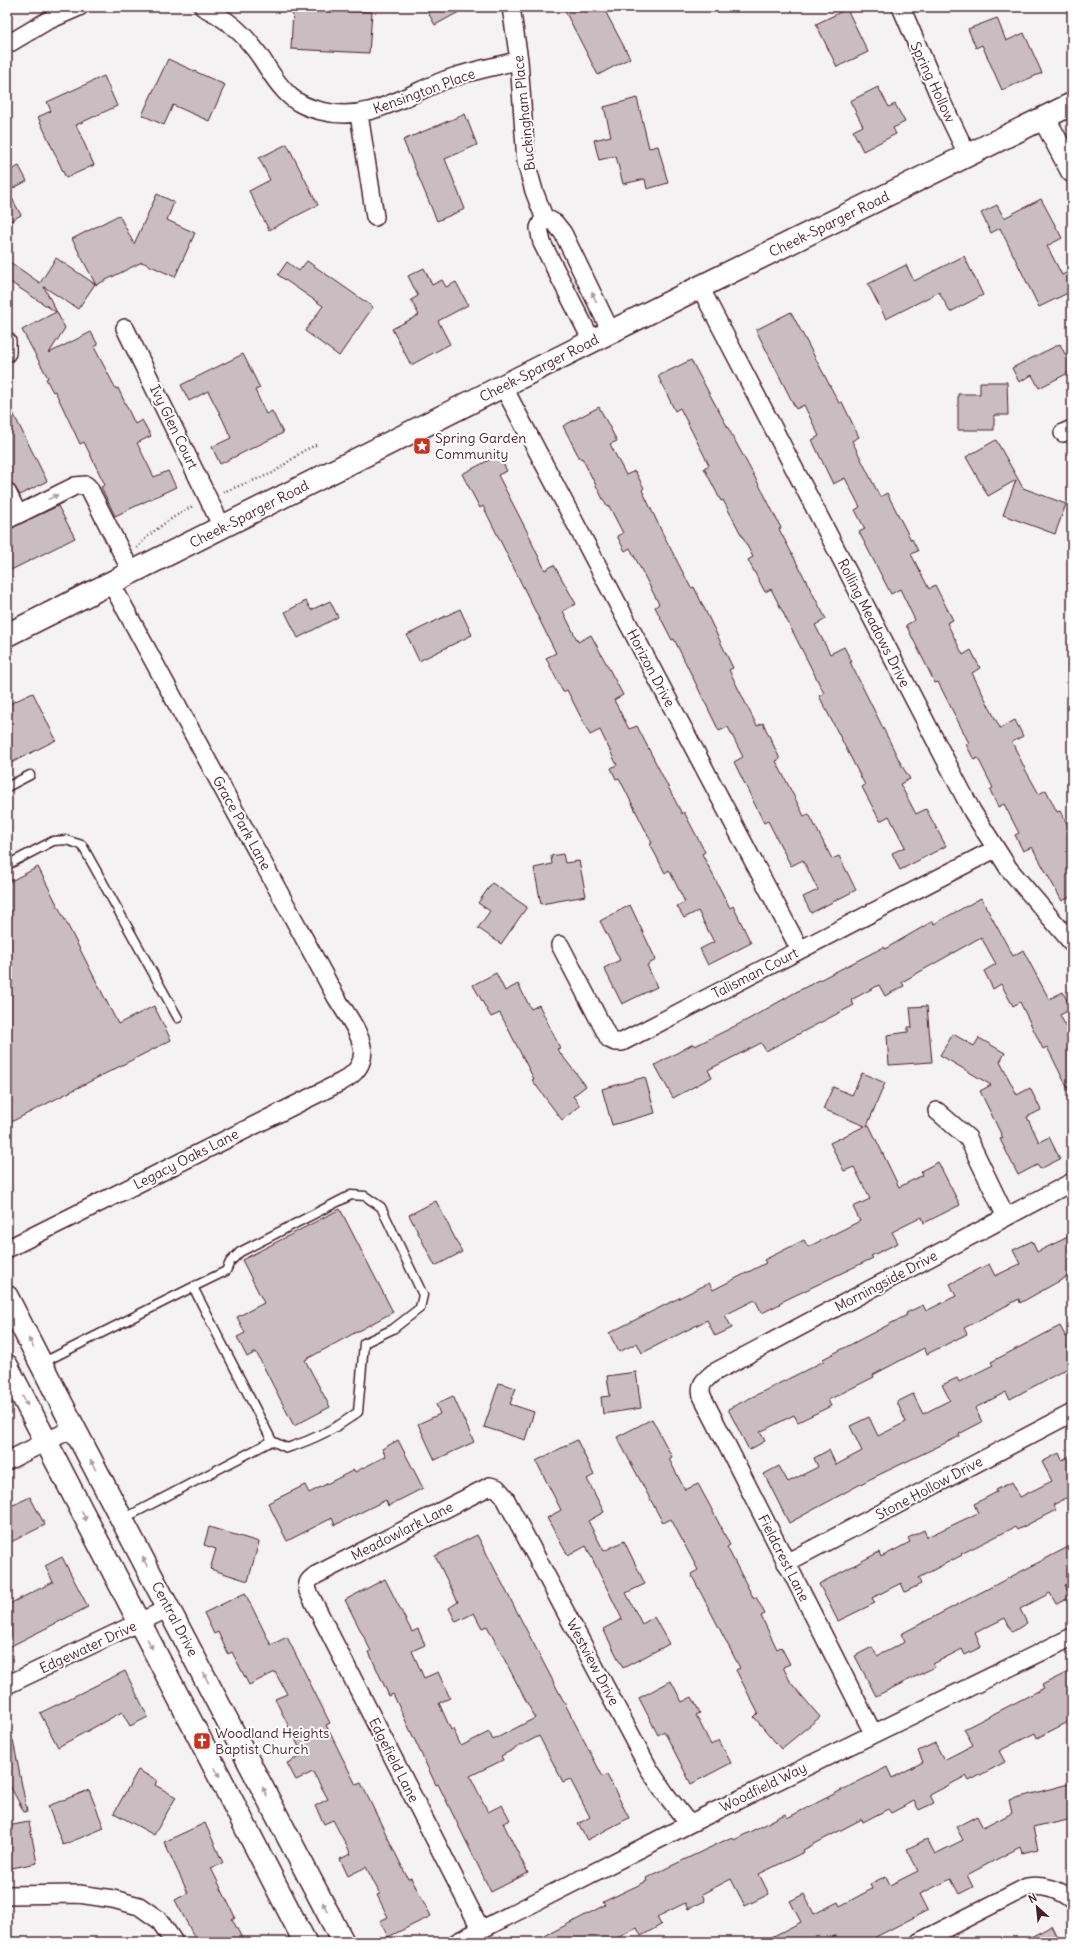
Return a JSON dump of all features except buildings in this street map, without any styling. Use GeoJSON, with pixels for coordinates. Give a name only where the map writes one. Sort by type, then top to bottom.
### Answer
{"type":"FeatureCollection","features":[{"type":"Feature","properties":{"kind":"main road","name":"Cheek-Sparger Road"},"geometry":{"type":"LineString","coordinates":[[7,635],[112,583],[128,566],[222,527],[700,287],[1072,104]]}},
{"type":"Feature","properties":{"kind":"main road"},"geometry":{"type":"LineString","coordinates":[[1044,118],[1072,171]]}},
{"type":"Feature","properties":{"kind":"main road","name":"Central Drive"},"geometry":{"type":"LineString","coordinates":[[7,1297],[343,1942]]}},
{"type":"Feature","properties":{"kind":"main road"},"geometry":{"type":"LineString","coordinates":[[7,1366],[139,1623],[306,1942]]}},
{"type":"Feature","properties":{"kind":"street"},"geometry":{"type":"LineString","coordinates":[[10,43],[47,21],[79,7]]}},
{"type":"Feature","properties":{"kind":"street","name":"Kensington Place"},"geometry":{"type":"LineString","coordinates":[[204,7],[226,20],[244,37],[253,47],[282,89],[302,106],[330,114],[359,114],[383,108],[446,80],[519,60]]}},
{"type":"Feature","properties":{"kind":"street","name":"Buckingham Place"},"geometry":{"type":"LineString","coordinates":[[511,7],[519,60],[526,162],[534,191],[544,217]]}},
{"type":"Feature","properties":{"kind":"street","name":"Spring Hollow"},"geometry":{"type":"LineString","coordinates":[[901,7],[940,98],[968,156]]}},
{"type":"Feature","properties":{"kind":"street"},"geometry":{"type":"LineString","coordinates":[[359,114],[375,217]]}},
{"type":"Feature","properties":{"kind":"street"},"geometry":{"type":"LineString","coordinates":[[592,341],[542,243],[539,228],[544,217],[555,223],[563,233],[612,332]]}},
{"type":"Feature","properties":{"kind":"street","name":"Rolling Meadows Drive"},"geometry":{"type":"LineString","coordinates":[[700,287],[972,811],[995,849],[1009,868],[1072,943]]}},
{"type":"Feature","properties":{"kind":"street","name":"Ivy Glen Court"},"geometry":{"type":"LineString","coordinates":[[125,328],[222,527]]}},
{"type":"Feature","properties":{"kind":"street"},"geometry":{"type":"LineString","coordinates":[[7,341],[7,354]]}},
{"type":"Feature","properties":{"kind":"street","name":"Horizon Drive"},"geometry":{"type":"LineString","coordinates":[[503,386],[800,950]]}},
{"type":"Feature","properties":{"kind":"street"},"geometry":{"type":"LineString","coordinates":[[7,492],[12,517],[75,486],[86,485],[89,488],[128,566]]}},
{"type":"Feature","properties":{"kind":"street","name":"Grace Park Lane"},"geometry":{"type":"LineString","coordinates":[[112,583],[336,997],[360,1037],[364,1052],[361,1065]]}},
{"type":"Feature","properties":{"kind":"street","name":"Talisman Court"},"geometry":{"type":"LineString","coordinates":[[560,945],[609,1039],[615,1042],[622,1042],[995,849]]}},
{"type":"Feature","properties":{"kind":"street","name":"Legacy Oaks Lane"},"geometry":{"type":"LineString","coordinates":[[7,1250],[341,1082],[352,1076],[361,1065]]}},
{"type":"Feature","properties":{"kind":"street"},"geometry":{"type":"LineString","coordinates":[[937,1111],[968,1138],[1006,1217]]}},
{"type":"Feature","properties":{"kind":"street","name":"Morningside Drive"},"geometry":{"type":"LineString","coordinates":[[702,1383],[713,1373],[1072,1182]]}},
{"type":"Feature","properties":{"kind":"street","name":"Fieldcrest Lane"},"geometry":{"type":"LineString","coordinates":[[702,1383],[700,1387],[702,1396],[873,1733]]}},
{"type":"Feature","properties":{"kind":"street","name":"Stone Hollow Drive"},"geometry":{"type":"LineString","coordinates":[[786,1563],[1072,1413]]}},
{"type":"Feature","properties":{"kind":"street"},"geometry":{"type":"LineString","coordinates":[[7,1461],[74,1428]]}},
{"type":"Feature","properties":{"kind":"street","name":"Meadowlark Lane"},"geometry":{"type":"LineString","coordinates":[[308,1591],[309,1580],[316,1575],[490,1486],[497,1488],[504,1496]]}},
{"type":"Feature","properties":{"kind":"street","name":"Westview Drive"},"geometry":{"type":"LineString","coordinates":[[504,1496],[649,1769],[667,1796],[689,1824]]}},
{"type":"Feature","properties":{"kind":"street","name":"Edgefield Lane"},"geometry":{"type":"LineString","coordinates":[[308,1591],[481,1930]]}},
{"type":"Feature","properties":{"kind":"street","name":"Edgewater Drive"},"geometry":{"type":"LineString","coordinates":[[7,1685],[169,1608]]}},
{"type":"Feature","properties":{"kind":"street","name":"Woodfield Way"},"geometry":{"type":"LineString","coordinates":[[457,1942],[689,1824],[1072,1636]]}},
{"type":"Feature","properties":{"kind":"street"},"geometry":{"type":"LineString","coordinates":[[919,1942],[1027,1887],[1038,1885],[1050,1888],[1072,1900]]}},
{"type":"Feature","properties":{"kind":"street"},"geometry":{"type":"LineString","coordinates":[[7,1895],[79,1894],[113,1899],[139,1906],[159,1920],[174,1942]]}},
{"type":"Feature","properties":{"kind":"lane"},"geometry":{"type":"LineString","coordinates":[[7,787],[30,775]]}},
{"type":"Feature","properties":{"kind":"lane"},"geometry":{"type":"LineString","coordinates":[[7,865],[53,841],[66,840],[82,845],[178,1018]]}},
{"type":"Feature","properties":{"kind":"lane"},"geometry":{"type":"LineString","coordinates":[[41,1364],[193,1287],[226,1271],[230,1262],[240,1252],[351,1195],[365,1196],[381,1207],[423,1296],[420,1308],[393,1329],[364,1344],[358,1412],[343,1424],[302,1443],[287,1448],[272,1441],[193,1287]]}},
{"type":"Feature","properties":{"kind":"lane"},"geometry":{"type":"LineString","coordinates":[[122,1519],[272,1441]]}},
{"type":"Feature","properties":{"kind":"path"},"geometry":{"type":"LineString","coordinates":[[128,566],[132,554],[150,534],[181,512],[208,499],[273,474],[303,451],[318,444]]}},
{"type":"Feature","properties":{"kind":"place","name":"Spring Garden Community"},"geometry":{"type":"Point","coordinates":[422,446]}},
{"type":"Feature","properties":{"kind":"place","name":"Woodland Heights Baptist Church"},"geometry":{"type":"Point","coordinates":[202,1741]}}]}
